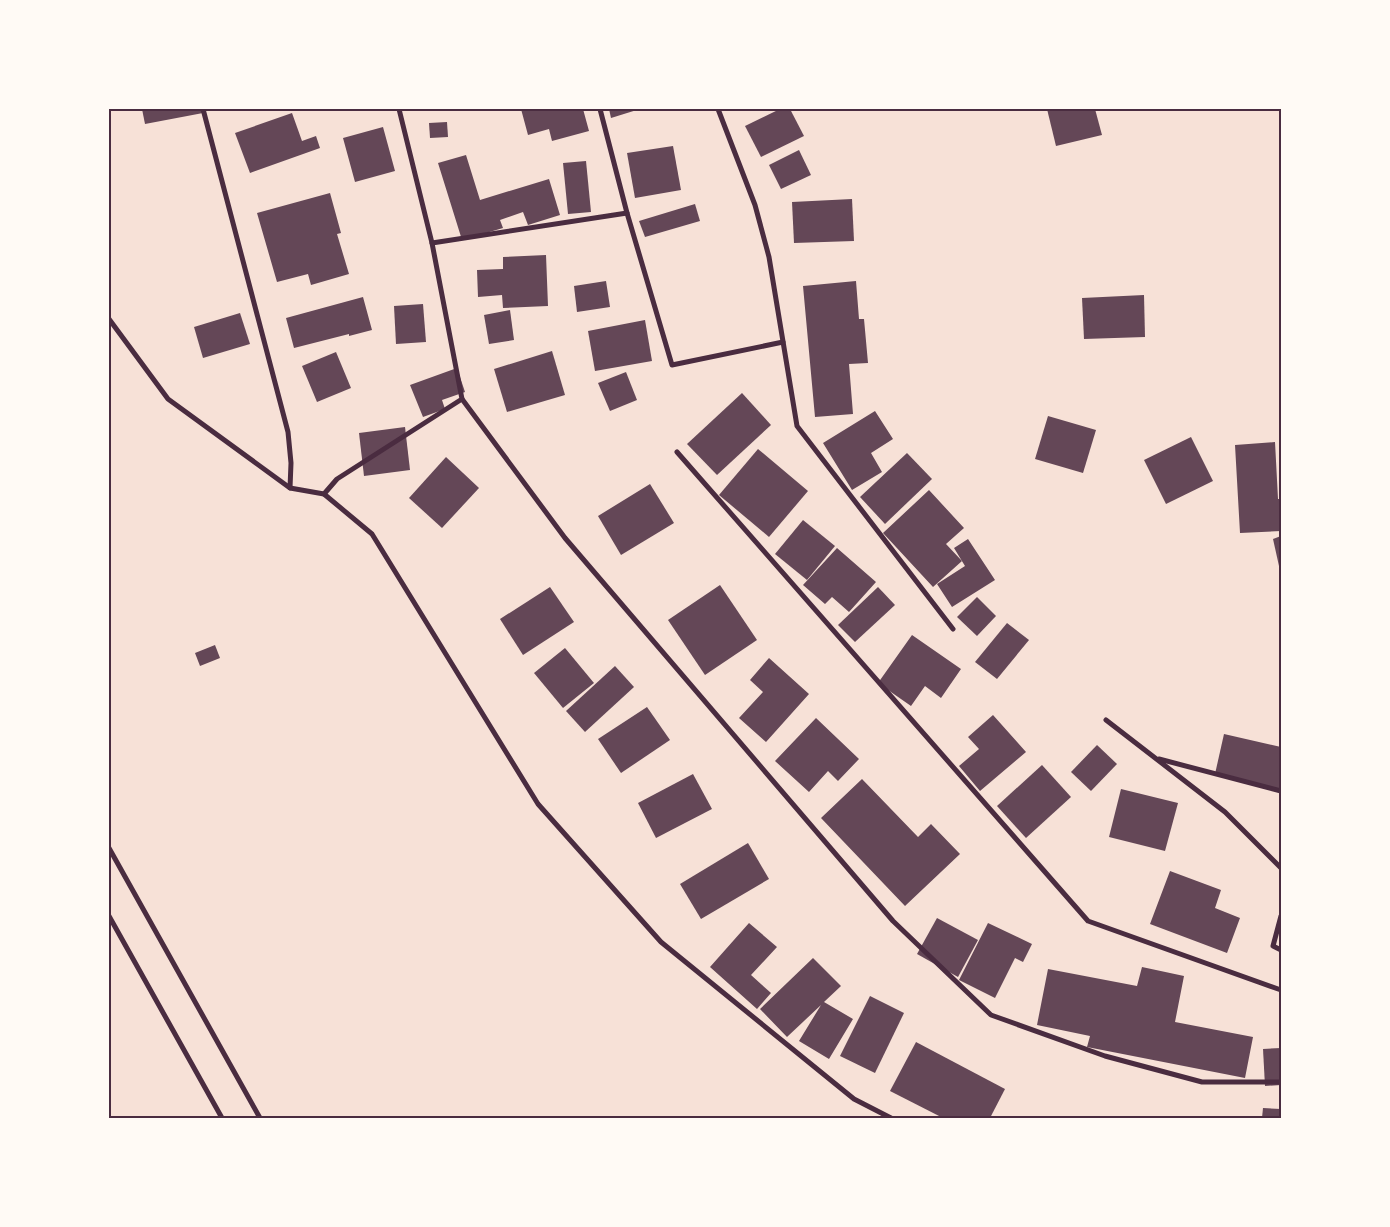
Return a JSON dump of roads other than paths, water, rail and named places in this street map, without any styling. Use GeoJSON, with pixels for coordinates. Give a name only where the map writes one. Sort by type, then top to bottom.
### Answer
{"type":"FeatureCollection","features":[{"type":"Feature","properties":{"kind":"street"},"geometry":{"type":"LineString","coordinates":[[203,109],[288,432],[291,463],[290,488]]}},
{"type":"Feature","properties":{"kind":"street"},"geometry":{"type":"LineString","coordinates":[[399,109],[432,244],[462,399],[565,538],[886,914],[991,1015],[1105,1056],[1202,1082],[1281,1082]]}},
{"type":"Feature","properties":{"kind":"street"},"geometry":{"type":"LineString","coordinates":[[600,109],[627,212],[672,365],[783,342]]}},
{"type":"Feature","properties":{"kind":"street"},"geometry":{"type":"LineString","coordinates":[[718,109],[755,204],[769,257],[796,426],[953,629]]}},
{"type":"Feature","properties":{"kind":"street"},"geometry":{"type":"LineString","coordinates":[[432,244],[627,212]]}},
{"type":"Feature","properties":{"kind":"street"},"geometry":{"type":"LineString","coordinates":[[109,318],[168,399],[290,488],[324,494],[372,534],[538,804],[661,942],[854,1099],[891,1118]]}},
{"type":"Feature","properties":{"kind":"street"},"geometry":{"type":"LineString","coordinates":[[324,494],[337,479],[462,399]]}},
{"type":"Feature","properties":{"kind":"street"},"geometry":{"type":"LineString","coordinates":[[677,452],[1088,921],[1281,990]]}},
{"type":"Feature","properties":{"kind":"street"},"geometry":{"type":"LineString","coordinates":[[1106,720],[1225,812],[1281,868]]}},
{"type":"Feature","properties":{"kind":"street"},"geometry":{"type":"LineString","coordinates":[[1156,759],[1281,791]]}},
{"type":"Feature","properties":{"kind":"street"},"geometry":{"type":"LineString","coordinates":[[109,848],[260,1118]]}},
{"type":"Feature","properties":{"kind":"street"},"geometry":{"type":"LineString","coordinates":[[109,916],[222,1118]]}},
{"type":"Feature","properties":{"kind":"street"},"geometry":{"type":"LineString","coordinates":[[1281,916],[1273,946],[1281,950]]}}]}
